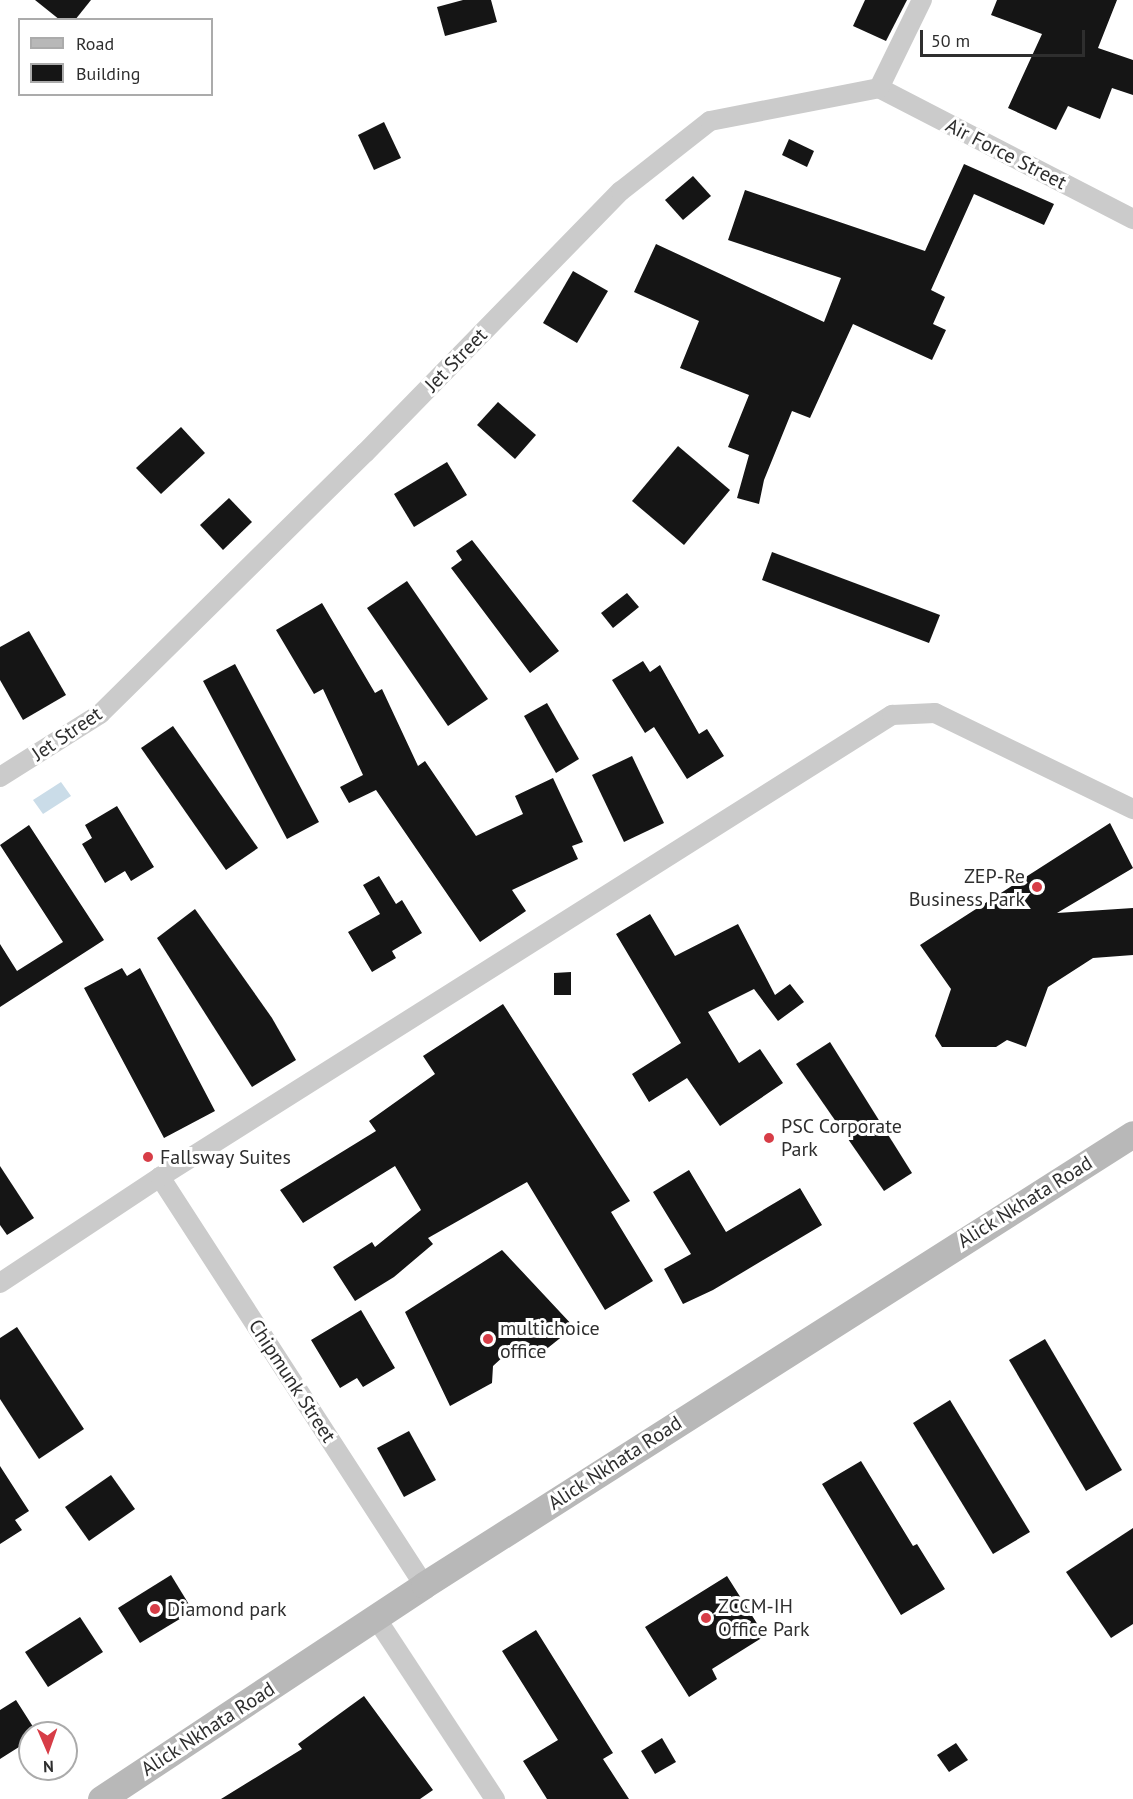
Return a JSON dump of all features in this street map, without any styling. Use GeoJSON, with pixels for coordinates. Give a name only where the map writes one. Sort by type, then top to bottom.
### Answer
{"type":"FeatureCollection","features":[{"type":"Feature","properties":{"kind":"main road","name":"Alick Nkhata Road"},"geometry":{"type":"LineString","coordinates":[[101,1799],[424,1585],[1133,1134]]}},
{"type":"Feature","properties":{"kind":"street"},"geometry":{"type":"LineString","coordinates":[[879,88],[922,0]]}},
{"type":"Feature","properties":{"kind":"street","name":"Air Force Street"},"geometry":{"type":"LineString","coordinates":[[879,88],[1133,219]]}},
{"type":"Feature","properties":{"kind":"street","name":"Jet Street"},"geometry":{"type":"LineString","coordinates":[[0,777],[100,714],[365,453],[621,191],[710,121],[879,88]]}},
{"type":"Feature","properties":{"kind":"street"},"geometry":{"type":"LineString","coordinates":[[0,1283],[160,1177],[892,715],[935,713],[1133,809]]}},
{"type":"Feature","properties":{"kind":"street","name":"Chipmunk Street"},"geometry":{"type":"LineString","coordinates":[[160,1177],[424,1585]]}},
{"type":"Feature","properties":{"kind":"street"},"geometry":{"type":"LineString","coordinates":[[376,1618],[495,1799]]}},
{"type":"Feature","properties":{"kind":"water"},"geometry":{"type":"Polygon","coordinates":[[[61,782],[71,796],[43,814],[33,800],[61,782]]]}},
{"type":"Feature","properties":{"kind":"building"},"geometry":{"type":"Polygon","coordinates":[[[35,0],[91,0],[77,18],[58,18],[35,0]]]}},
{"type":"Feature","properties":{"kind":"building"},"geometry":{"type":"Polygon","coordinates":[[[463,0],[491,0],[497,22],[445,36],[437,7],[463,0]]]}},
{"type":"Feature","properties":{"kind":"building"},"geometry":{"type":"Polygon","coordinates":[[[865,0],[907,0],[886,41],[853,26],[865,0]]]}},
{"type":"Feature","properties":{"kind":"building"},"geometry":{"type":"Polygon","coordinates":[[[997,0],[1117,0],[1098,48],[1133,60],[1133,95],[1112,88],[1100,119],[1068,106],[1056,130],[1008,108],[1042,34],[991,15],[997,0]]]}},
{"type":"Feature","properties":{"kind":"building"},"geometry":{"type":"Polygon","coordinates":[[[384,122],[401,158],[374,170],[358,135],[384,122]]]}},
{"type":"Feature","properties":{"kind":"building"},"geometry":{"type":"Polygon","coordinates":[[[789,139],[814,151],[807,167],[782,155],[789,139]]]}},
{"type":"Feature","properties":{"kind":"building"},"geometry":{"type":"Polygon","coordinates":[[[964,164],[1054,204],[1044,225],[974,194],[931,290],[945,297],[933,324],[946,330],[932,360],[853,324],[810,418],[792,411],[764,480],[759,504],[737,498],[749,455],[728,447],[749,395],[680,368],[699,321],[634,292],[656,244],[824,322],[841,278],[728,240],[745,190],[925,251],[964,164]]]}},
{"type":"Feature","properties":{"kind":"building"},"geometry":{"type":"Polygon","coordinates":[[[693,176],[711,196],[683,220],[665,200],[693,176]]]}},
{"type":"Feature","properties":{"kind":"building"},"geometry":{"type":"Polygon","coordinates":[[[573,271],[608,291],[577,343],[543,323],[573,271]]]}},
{"type":"Feature","properties":{"kind":"building"},"geometry":{"type":"Polygon","coordinates":[[[498,402],[536,435],[515,459],[477,425],[498,402]]]}},
{"type":"Feature","properties":{"kind":"building"},"geometry":{"type":"Polygon","coordinates":[[[181,427],[205,453],[161,494],[136,468],[181,427]]]}},
{"type":"Feature","properties":{"kind":"building"},"geometry":{"type":"Polygon","coordinates":[[[678,446],[730,490],[684,545],[632,501],[678,446]]]}},
{"type":"Feature","properties":{"kind":"building"},"geometry":{"type":"Polygon","coordinates":[[[447,462],[467,495],[414,527],[394,494],[447,462]]]}},
{"type":"Feature","properties":{"kind":"building"},"geometry":{"type":"Polygon","coordinates":[[[229,498],[252,522],[223,550],[200,525],[229,498]]]}},
{"type":"Feature","properties":{"kind":"building"},"geometry":{"type":"Polygon","coordinates":[[[472,540],[559,651],[530,673],[451,568],[462,560],[456,551],[472,540]]]}},
{"type":"Feature","properties":{"kind":"building"},"geometry":{"type":"Polygon","coordinates":[[[772,552],[940,615],[929,643],[762,580],[772,552]]]}},
{"type":"Feature","properties":{"kind":"building"},"geometry":{"type":"Polygon","coordinates":[[[407,581],[488,699],[448,726],[367,608],[407,581]]]}},
{"type":"Feature","properties":{"kind":"building"},"geometry":{"type":"Polygon","coordinates":[[[627,593],[639,607],[613,628],[601,613],[627,593]]]}},
{"type":"Feature","properties":{"kind":"building"},"geometry":{"type":"Polygon","coordinates":[[[322,603],[375,693],[382,689],[418,766],[425,761],[476,836],[523,814],[515,796],[553,778],[583,842],[572,846],[578,859],[512,890],[526,911],[480,942],[376,790],[349,803],[340,787],[363,775],[323,689],[314,694],[276,630],[322,603]]]}},
{"type":"Feature","properties":{"kind":"building"},"geometry":{"type":"Polygon","coordinates":[[[29,631],[66,695],[23,720],[0,680],[0,647],[29,631]]]}},
{"type":"Feature","properties":{"kind":"building"},"geometry":{"type":"Polygon","coordinates":[[[643,661],[650,672],[660,665],[699,734],[707,729],[724,756],[687,779],[654,727],[645,733],[612,680],[643,661]]]}},
{"type":"Feature","properties":{"kind":"building"},"geometry":{"type":"Polygon","coordinates":[[[235,664],[319,822],[287,839],[203,681],[235,664]]]}},
{"type":"Feature","properties":{"kind":"building"},"geometry":{"type":"Polygon","coordinates":[[[547,703],[579,759],[556,773],[524,716],[547,703]]]}},
{"type":"Feature","properties":{"kind":"building"},"geometry":{"type":"Polygon","coordinates":[[[173,726],[258,848],[226,870],[141,748],[173,726]]]}},
{"type":"Feature","properties":{"kind":"building"},"geometry":{"type":"Polygon","coordinates":[[[632,756],[664,823],[624,842],[592,775],[632,756]]]}},
{"type":"Feature","properties":{"kind":"building"},"geometry":{"type":"Polygon","coordinates":[[[117,806],[154,867],[131,881],[125,871],[105,883],[82,844],[92,838],[85,825],[117,806]]]}},
{"type":"Feature","properties":{"kind":"building"},"geometry":{"type":"Polygon","coordinates":[[[1110,823],[1133,868],[1057,913],[1133,908],[1133,955],[1093,958],[1048,987],[1026,1047],[1007,1040],[996,1047],[942,1047],[935,1036],[951,989],[920,945],[1110,823]]]}},
{"type":"Feature","properties":{"kind":"building"},"geometry":{"type":"Polygon","coordinates":[[[29,825],[104,940],[0,1007],[0,944],[17,971],[63,942],[0,845],[29,825]]]}},
{"type":"Feature","properties":{"kind":"building"},"geometry":{"type":"Polygon","coordinates":[[[379,876],[396,904],[402,900],[422,933],[392,951],[396,958],[372,972],[348,932],[380,914],[363,885],[379,876]]]}},
{"type":"Feature","properties":{"kind":"building"},"geometry":{"type":"Polygon","coordinates":[[[195,909],[272,1018],[296,1060],[252,1087],[157,938],[195,909]]]}},
{"type":"Feature","properties":{"kind":"building"},"geometry":{"type":"Polygon","coordinates":[[[650,914],[675,956],[738,924],[775,995],[790,984],[804,1002],[778,1021],[754,989],[708,1012],[739,1063],[760,1049],[783,1083],[720,1126],[687,1078],[649,1102],[632,1074],[681,1043],[616,934],[650,914]]]}},
{"type":"Feature","properties":{"kind":"building"},"geometry":{"type":"Polygon","coordinates":[[[122,968],[127,976],[140,968],[215,1111],[164,1138],[84,988],[122,968]]]}},
{"type":"Feature","properties":{"kind":"building"},"geometry":{"type":"Polygon","coordinates":[[[571,972],[571,995],[554,995],[554,973],[571,972]]]}},
{"type":"Feature","properties":{"kind":"building"},"geometry":{"type":"Polygon","coordinates":[[[503,1004],[630,1201],[611,1212],[653,1281],[605,1310],[527,1182],[428,1238],[433,1244],[394,1277],[355,1301],[333,1267],[372,1242],[375,1247],[421,1210],[395,1166],[303,1223],[280,1190],[376,1131],[369,1121],[435,1074],[423,1056],[503,1004]]]}},
{"type":"Feature","properties":{"kind":"building"},"geometry":{"type":"Polygon","coordinates":[[[830,1042],[912,1173],[884,1191],[796,1064],[830,1042]]]}},
{"type":"Feature","properties":{"kind":"building"},"geometry":{"type":"Polygon","coordinates":[[[0,1166],[34,1218],[7,1235],[0,1225],[0,1166]]]}},
{"type":"Feature","properties":{"kind":"building"},"geometry":{"type":"Polygon","coordinates":[[[689,1170],[726,1232],[800,1188],[822,1225],[713,1290],[683,1304],[664,1269],[691,1254],[653,1192],[689,1170]]]}},
{"type":"Feature","properties":{"kind":"building","name":"multichoice office"},"geometry":{"type":"Polygon","coordinates":[[[502,1250],[574,1327],[534,1359],[522,1352],[505,1355],[493,1366],[492,1383],[450,1406],[405,1312],[502,1250]]]}},
{"type":"Feature","properties":{"kind":"building"},"geometry":{"type":"Polygon","coordinates":[[[361,1310],[395,1368],[363,1387],[357,1378],[340,1388],[311,1340],[361,1310]]]}},
{"type":"Feature","properties":{"kind":"building"},"geometry":{"type":"Polygon","coordinates":[[[17,1327],[84,1429],[39,1459],[0,1399],[0,1338],[17,1327]]]}},
{"type":"Feature","properties":{"kind":"building"},"geometry":{"type":"Polygon","coordinates":[[[1045,1339],[1122,1470],[1086,1491],[1009,1360],[1045,1339]]]}},
{"type":"Feature","properties":{"kind":"building"},"geometry":{"type":"Polygon","coordinates":[[[950,1400],[1030,1532],[993,1554],[913,1423],[950,1400]]]}},
{"type":"Feature","properties":{"kind":"building"},"geometry":{"type":"Polygon","coordinates":[[[409,1431],[436,1480],[404,1497],[377,1448],[409,1431]]]}},
{"type":"Feature","properties":{"kind":"building"},"geometry":{"type":"Polygon","coordinates":[[[861,1461],[913,1546],[917,1544],[945,1589],[901,1615],[822,1484],[861,1461]]]}},
{"type":"Feature","properties":{"kind":"building"},"geometry":{"type":"Polygon","coordinates":[[[0,1466],[29,1511],[15,1520],[22,1530],[0,1544],[0,1466]]]}},
{"type":"Feature","properties":{"kind":"building"},"geometry":{"type":"Polygon","coordinates":[[[111,1475],[135,1509],[89,1541],[65,1507],[111,1475]]]}},
{"type":"Feature","properties":{"kind":"building"},"geometry":{"type":"Polygon","coordinates":[[[1133,1528],[1133,1624],[1111,1638],[1066,1572],[1133,1528]]]}},
{"type":"Feature","properties":{"kind":"building","name":"Diamond park"},"geometry":{"type":"Polygon","coordinates":[[[171,1575],[193,1611],[140,1643],[118,1608],[171,1575]]]}},
{"type":"Feature","properties":{"kind":"building"},"geometry":{"type":"Polygon","coordinates":[[[727,1576],[765,1636],[712,1669],[717,1679],[689,1697],[645,1627],[727,1576]]]}},
{"type":"Feature","properties":{"kind":"building"},"geometry":{"type":"Polygon","coordinates":[[[80,1617],[103,1652],[48,1687],[25,1652],[80,1617]]]}},
{"type":"Feature","properties":{"kind":"building"},"geometry":{"type":"Polygon","coordinates":[[[536,1630],[613,1753],[603,1759],[629,1799],[547,1799],[523,1761],[558,1740],[502,1651],[536,1630]]]}},
{"type":"Feature","properties":{"kind":"building"},"geometry":{"type":"Polygon","coordinates":[[[364,1696],[433,1790],[420,1799],[221,1799],[302,1749],[298,1744],[364,1696]]]}},
{"type":"Feature","properties":{"kind":"building"},"geometry":{"type":"Polygon","coordinates":[[[16,1700],[29,1721],[18,1721],[18,1748],[0,1759],[0,1710],[16,1700]]]}},
{"type":"Feature","properties":{"kind":"building"},"geometry":{"type":"Polygon","coordinates":[[[662,1738],[676,1762],[655,1774],[641,1751],[662,1738]]]}},
{"type":"Feature","properties":{"kind":"building"},"geometry":{"type":"Polygon","coordinates":[[[956,1743],[968,1760],[949,1772],[937,1755],[956,1743]]]}},
{"type":"Feature","properties":{"kind":"place","name":"ZEP-Re Business Park"},"geometry":{"type":"Point","coordinates":[1037,887]}},
{"type":"Feature","properties":{"kind":"place","name":"PSC Corporate Park"},"geometry":{"type":"Point","coordinates":[769,1138]}},
{"type":"Feature","properties":{"kind":"place","name":"Fallsway Suites"},"geometry":{"type":"Point","coordinates":[148,1157]}},
{"type":"Feature","properties":{"kind":"place","name":"multichoice office"},"geometry":{"type":"Point","coordinates":[488,1339]}},
{"type":"Feature","properties":{"kind":"place","name":"Diamond park"},"geometry":{"type":"Point","coordinates":[155,1609]}},
{"type":"Feature","properties":{"kind":"place","name":"ZCCM-IH Office Park"},"geometry":{"type":"Point","coordinates":[706,1618]}}]}
